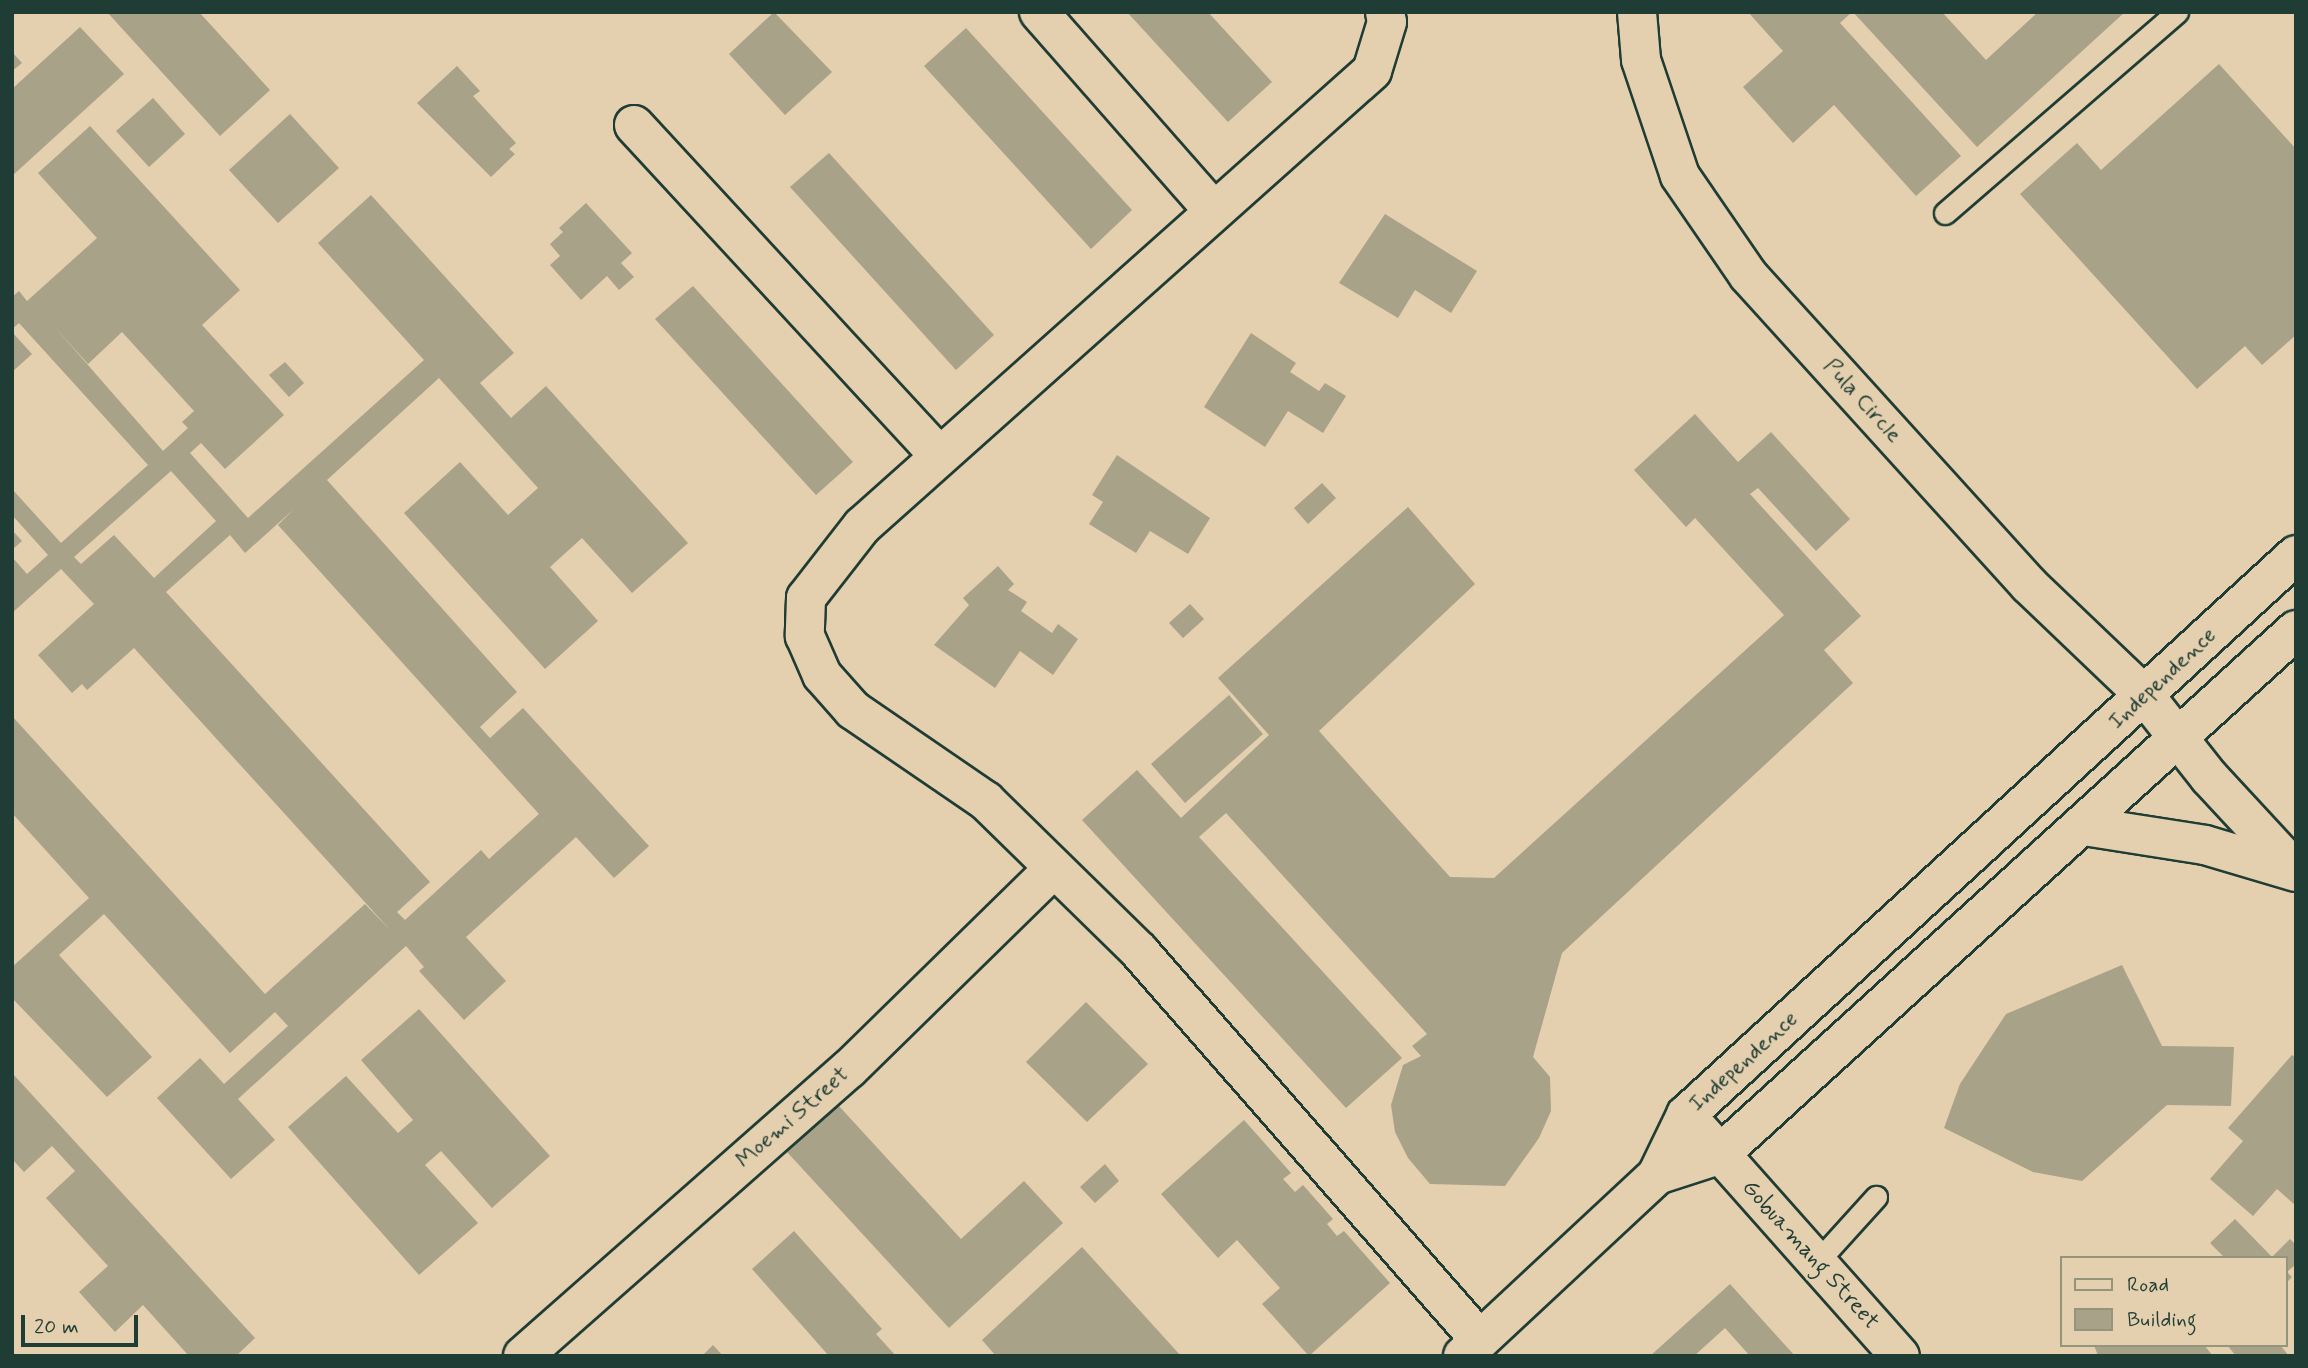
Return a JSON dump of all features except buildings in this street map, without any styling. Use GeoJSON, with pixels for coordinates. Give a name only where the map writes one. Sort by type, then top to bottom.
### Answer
{"type":"FeatureCollection","features":[{"type":"Feature","properties":{"kind":"street"},"geometry":{"type":"LineString","coordinates":[[1039,12],[1213,210]]}},
{"type":"Feature","properties":{"kind":"street"},"geometry":{"type":"LineString","coordinates":[[1385,12],[1387,22],[1372,71],[1213,210],[862,526],[806,598],[805,636],[822,675],[853,710],[986,801],[1052,870],[1139,951],[1471,1348],[1657,1175],[1719,1154],[2084,826],[2178,736],[2296,630]]}},
{"type":"Feature","properties":{"kind":"street","name":"Pula Circle"},"geometry":{"type":"LineString","coordinates":[[1637,12],[1641,60],[1681,176],[1748,275],[2029,584],[2145,696],[2209,777],[2296,871]]}},
{"type":"Feature","properties":{"kind":"street"},"geometry":{"type":"LineString","coordinates":[[634,125],[939,455]]}},
{"type":"Feature","properties":{"kind":"street","name":"Independence"},"geometry":{"type":"LineString","coordinates":[[1657,1175],[1686,1115],[2296,555]]}},
{"type":"Feature","properties":{"kind":"street"},"geometry":{"type":"LineString","coordinates":[[2084,826],[2205,845],[2296,871]]}},
{"type":"Feature","properties":{"kind":"street","name":"Moemi Street"},"geometry":{"type":"LineString","coordinates":[[523,1356],[849,1069],[1052,870]]}},
{"type":"Feature","properties":{"kind":"street","name":"Gobuamang Street"},"geometry":{"type":"LineString","coordinates":[[1686,1115],[1900,1356]]}},
{"type":"Feature","properties":{"kind":"lane"},"geometry":{"type":"LineString","coordinates":[[1945,214],[2177,12]]}},
{"type":"Feature","properties":{"kind":"lane"},"geometry":{"type":"LineString","coordinates":[[1817,1262],[1876,1197]]}}]}
